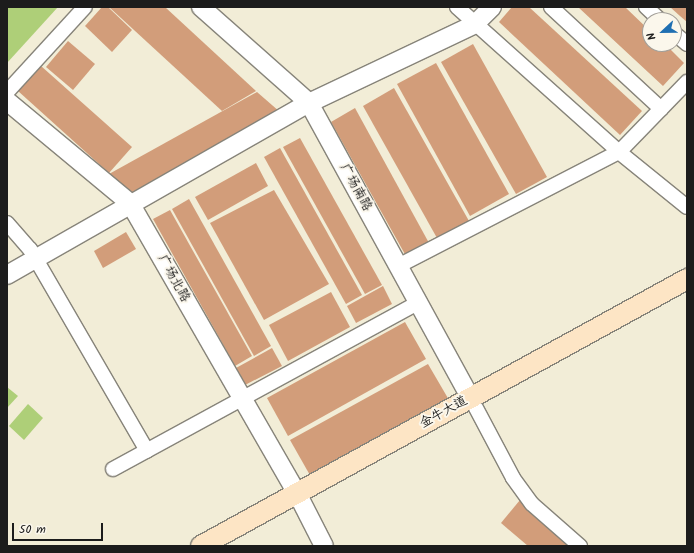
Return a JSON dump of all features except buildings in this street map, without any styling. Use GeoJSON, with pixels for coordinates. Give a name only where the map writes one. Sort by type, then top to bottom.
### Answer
{"type":"FeatureCollection","features":[{"type":"Feature","properties":{"kind":"main road","name":"金牛大道"},"geometry":{"type":"LineString","coordinates":[[201,546],[300,499],[474,403],[687,279]]}},
{"type":"Feature","properties":{"kind":"main road","name":"金牛大道"},"geometry":{"type":"LineString","coordinates":[[474,403],[687,293]]}},
{"type":"Feature","properties":{"kind":"main road","name":"金牛大道"},"geometry":{"type":"LineString","coordinates":[[226,546],[300,499]]}},
{"type":"Feature","properties":{"kind":"street"},"geometry":{"type":"LineString","coordinates":[[7,92],[85,7]]}},
{"type":"Feature","properties":{"kind":"street","name":"广场南路"},"geometry":{"type":"LineString","coordinates":[[202,7],[309,104],[474,403]]}},
{"type":"Feature","properties":{"kind":"street"},"geometry":{"type":"LineString","coordinates":[[457,7],[619,152],[687,207]]}},
{"type":"Feature","properties":{"kind":"street"},"geometry":{"type":"LineString","coordinates":[[7,275],[35,257],[130,203],[309,104],[475,24],[492,7]]}},
{"type":"Feature","properties":{"kind":"street"},"geometry":{"type":"LineString","coordinates":[[551,7],[661,109]]}},
{"type":"Feature","properties":{"kind":"street"},"geometry":{"type":"LineString","coordinates":[[398,266],[619,152],[687,82]]}},
{"type":"Feature","properties":{"kind":"street","name":"广场北路"},"geometry":{"type":"LineString","coordinates":[[7,101],[130,203],[241,400],[300,499],[324,546]]}},
{"type":"Feature","properties":{"kind":"street"},"geometry":{"type":"LineString","coordinates":[[7,223],[35,257],[147,451]]}},
{"type":"Feature","properties":{"kind":"street"},"geometry":{"type":"LineString","coordinates":[[113,469],[418,303]]}},
{"type":"Feature","properties":{"kind":"street"},"geometry":{"type":"LineString","coordinates":[[474,403],[513,478],[532,504],[580,546]]}},
{"type":"Feature","properties":{"kind":"green space"},"geometry":{"type":"Polygon","coordinates":[[[7,7],[58,7],[7,63],[7,7]]]}},
{"type":"Feature","properties":{"kind":"green space"},"geometry":{"type":"Polygon","coordinates":[[[7,387],[18,396],[7,408],[7,387]]]}},
{"type":"Feature","properties":{"kind":"green space"},"geometry":{"type":"Polygon","coordinates":[[[28,404],[43,418],[24,440],[9,426],[28,404]]]}}]}
